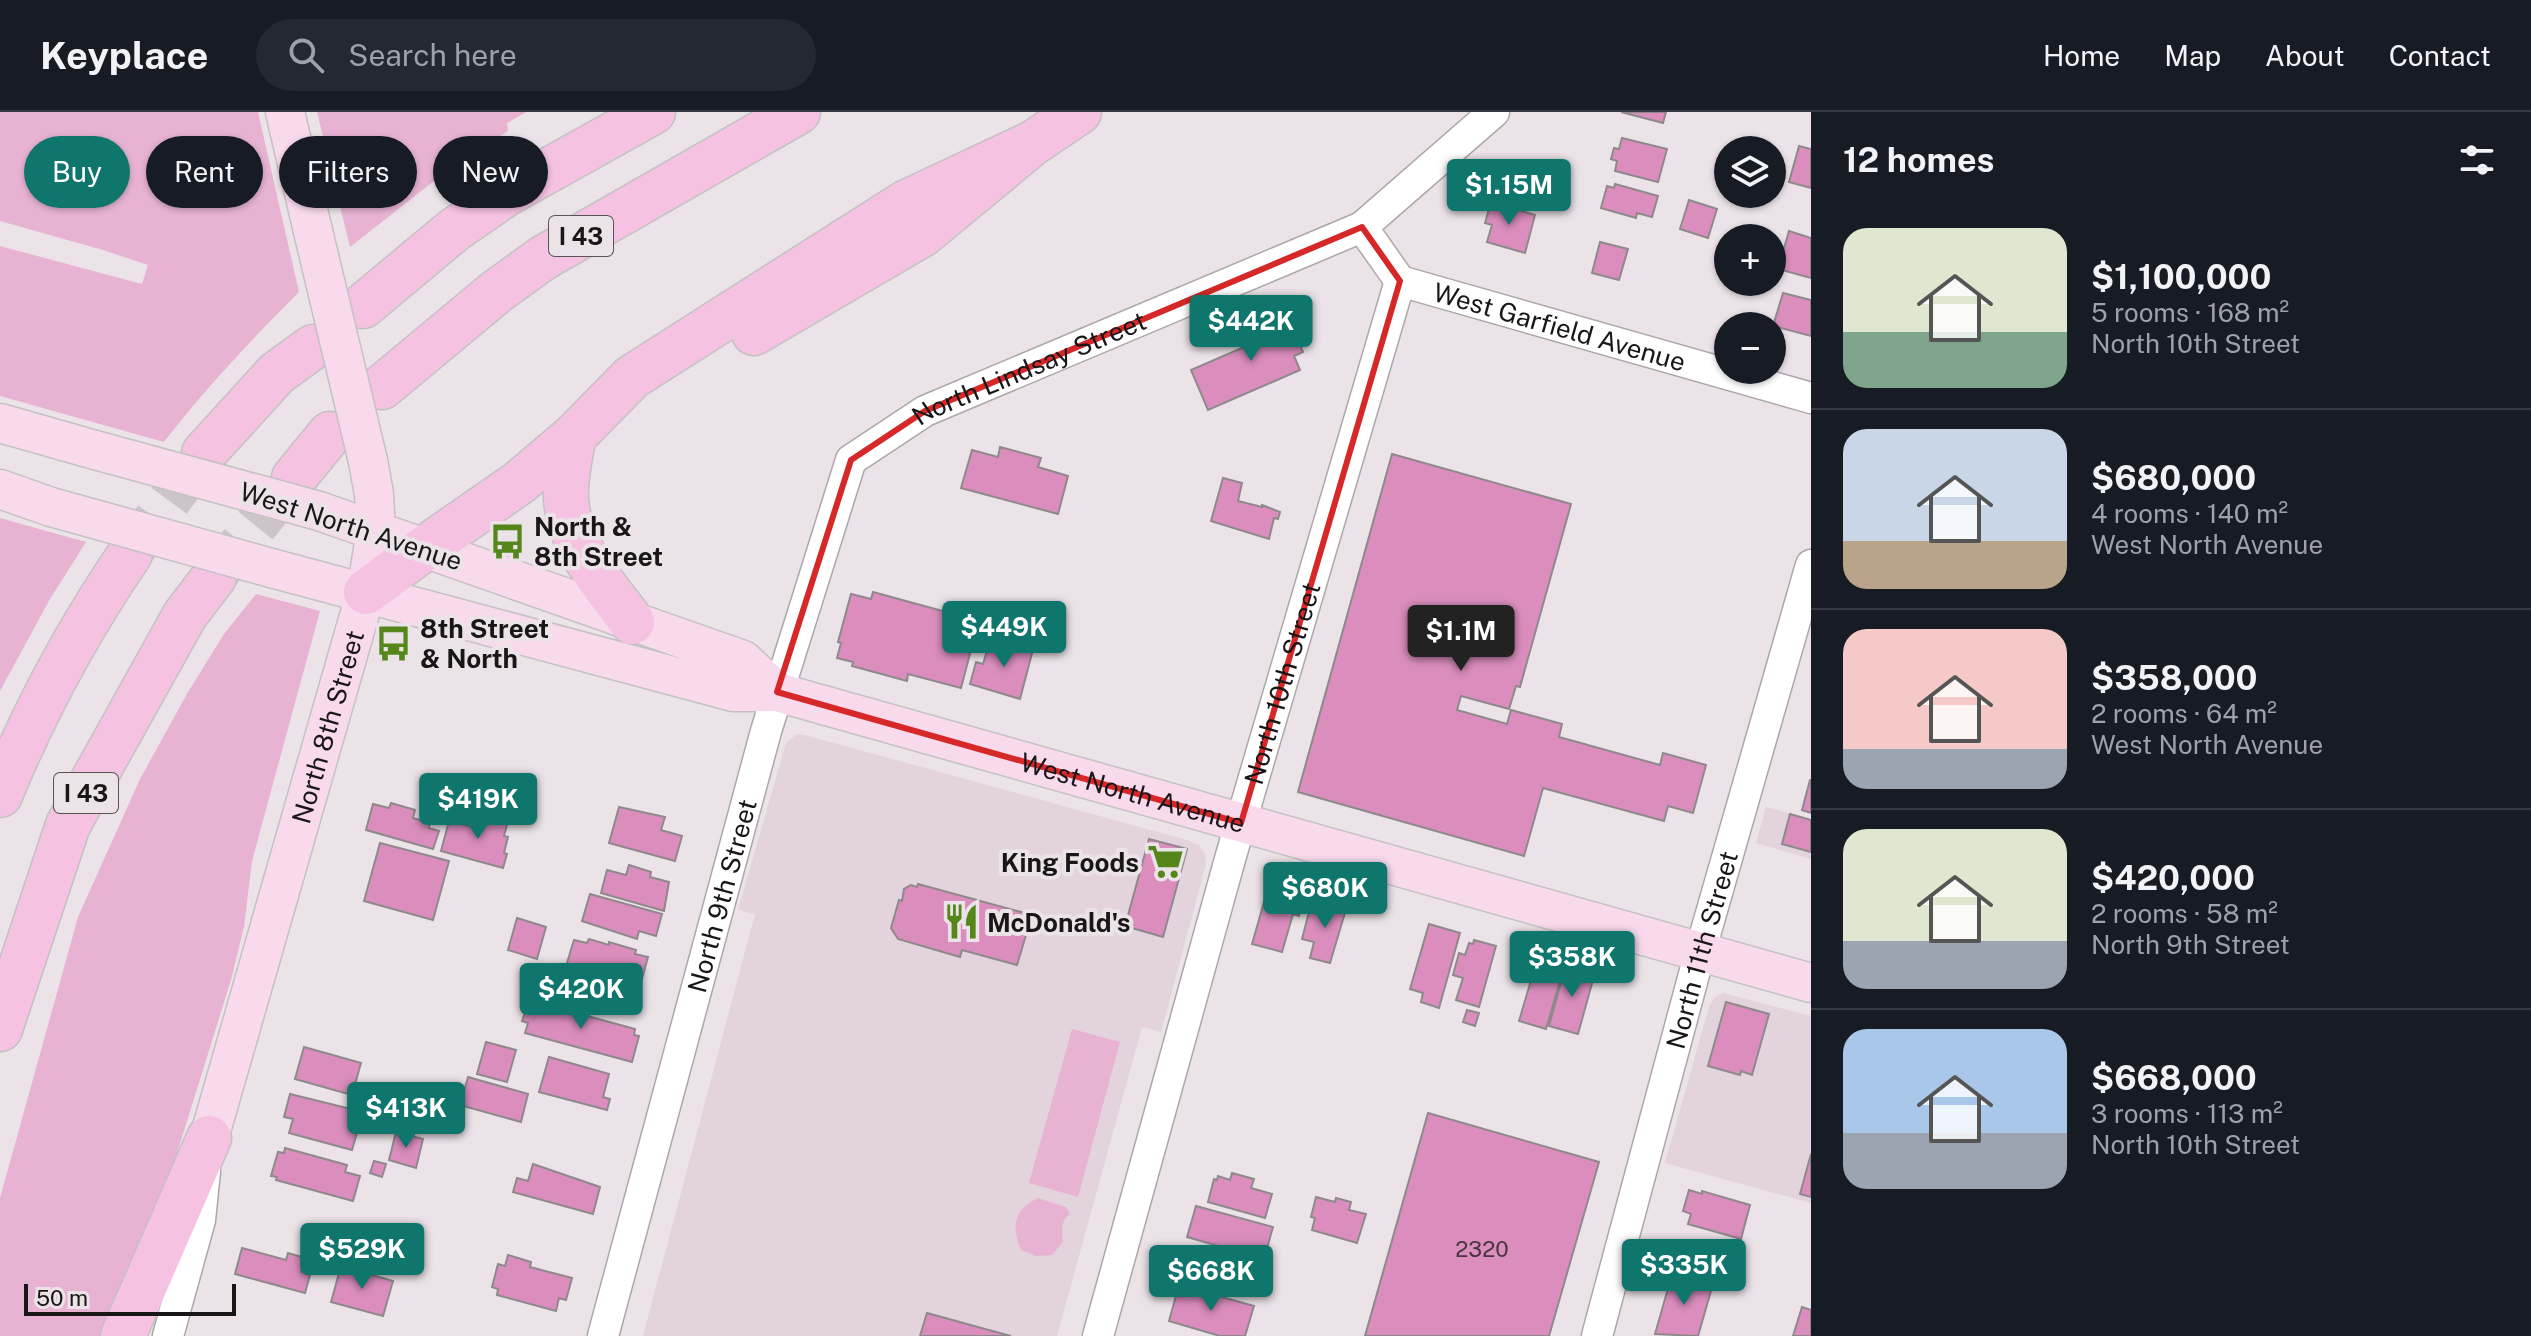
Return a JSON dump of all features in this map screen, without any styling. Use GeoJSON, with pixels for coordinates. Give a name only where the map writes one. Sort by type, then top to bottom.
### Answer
{"type":"FeatureCollection","features":[{"type":"Feature","properties":{"kind":"highway"},"geometry":{"type":"LineString","coordinates":[[363,306],[454,230],[506,194],[653,112]]}},
{"type":"Feature","properties":{"kind":"highway","name":"I 43"},"geometry":{"type":"LineString","coordinates":[[382,387],[496,292],[543,258],[798,112]]}},
{"type":"Feature","properties":{"kind":"highway"},"geometry":{"type":"LineString","coordinates":[[366,592],[520,482],[582,429],[644,397],[923,234],[1033,143],[1079,112]]}},
{"type":"Feature","properties":{"kind":"highway"},"geometry":{"type":"LineString","coordinates":[[204,453],[277,373],[313,347]]}},
{"type":"Feature","properties":{"kind":"highway"},"geometry":{"type":"LineString","coordinates":[[582,429],[567,472],[568,517],[589,563],[632,622]]}},
{"type":"Feature","properties":{"kind":"highway"},"geometry":{"type":"LineString","coordinates":[[306,494],[330,434]]}},
{"type":"Feature","properties":{"kind":"highway"},"geometry":{"type":"LineString","coordinates":[[0,795],[51,683],[100,598],[130,554]]}},
{"type":"Feature","properties":{"kind":"highway","name":"I 43"},"geometry":{"type":"LineString","coordinates":[[0,1029],[68,825],[185,615],[214,577]]}},
{"type":"Feature","properties":{"kind":"highway"},"geometry":{"type":"LineString","coordinates":[[123,1336],[209,1138]]}},
{"type":"Feature","properties":{"kind":"main road","name":"North 8th Street"},"geometry":{"type":"LineString","coordinates":[[209,1138],[366,592],[376,531],[368,461],[285,112]]}},
{"type":"Feature","properties":{"kind":"main road","name":"West North Avenue"},"geometry":{"type":"LineString","coordinates":[[0,423],[95,450],[306,494],[376,531],[743,660],[777,692]]}},
{"type":"Feature","properties":{"kind":"main road","name":"West North Avenue"},"geometry":{"type":"LineString","coordinates":[[0,489],[51,507],[733,692],[777,692],[1811,983]]}},
{"type":"Feature","properties":{"kind":"street","name":"North Lindsay Street"},"geometry":{"type":"LineString","coordinates":[[851,460],[925,411],[1362,227],[1494,112]]}},
{"type":"Feature","properties":{"kind":"street"},"geometry":{"type":"LineString","coordinates":[[1362,227],[1400,281]]}},
{"type":"Feature","properties":{"kind":"street","name":"West Garfield Avenue"},"geometry":{"type":"LineString","coordinates":[[1400,281],[1811,398]]}},
{"type":"Feature","properties":{"kind":"street","name":"North 10th Street"},"geometry":{"type":"LineString","coordinates":[[1098,1336],[1241,823],[1400,281]]}},
{"type":"Feature","properties":{"kind":"street","name":"North 9th Street"},"geometry":{"type":"LineString","coordinates":[[603,1336],[777,692],[851,460]]}},
{"type":"Feature","properties":{"kind":"street","name":"North 11th Street"},"geometry":{"type":"LineString","coordinates":[[1597,1336],[1700,952],[1811,565]]}},
{"type":"Feature","properties":{"kind":"street","name":"North 8th Street"},"geometry":{"type":"LineString","coordinates":[[168,1336],[200,1220],[209,1138]]}},
{"type":"Feature","properties":{"kind":"highlighted area"},"geometry":{"type":"Polygon","coordinates":[[[1362,227],[1400,281],[1241,823],[777,692],[851,460],[925,411],[1362,227]]]}},
{"type":"Feature","properties":{"kind":"shaded area"},"geometry":{"type":"Polygon","coordinates":[[[0,112],[258,112],[299,292],[229,365],[164,442],[0,396],[0,246],[142,284],[148,265],[0,221],[0,112]]]}},
{"type":"Feature","properties":{"kind":"shaded area"},"geometry":{"type":"Polygon","coordinates":[[[317,112],[526,112],[507,123],[508,131],[501,136],[433,136],[433,182],[417,194],[417,136],[323,136],[317,112]]]}},
{"type":"Feature","properties":{"kind":"shaded area"},"geometry":{"type":"Polygon","coordinates":[[[340,208],[400,208],[350,247],[340,208]]]}},
{"type":"Feature","properties":{"kind":"shaded area"},"geometry":{"type":"Polygon","coordinates":[[[0,518],[86,542],[50,599],[0,691],[0,518]]]}},
{"type":"Feature","properties":{"kind":"shaded area"},"geometry":{"type":"Polygon","coordinates":[[[256,594],[320,611],[252,861],[244,927],[231,980],[154,1227],[107,1336],[0,1336],[0,1198],[78,917],[140,779],[224,634],[256,594]]]}},
{"type":"Feature","properties":{"kind":"shaded area"},"geometry":{"type":"Polygon","coordinates":[[[797,734],[1187,840],[1199,845],[1205,854],[1206,864],[1161,1032],[1142,1027],[1057,1336],[643,1336],[755,914],[738,910],[786,743],[797,734]]]}},
{"type":"Feature","properties":{"kind":"shaded area"},"geometry":{"type":"Polygon","coordinates":[[[1766,807],[1811,819],[1811,859],[1756,843],[1766,807]]]}},
{"type":"Feature","properties":{"kind":"shaded area"},"geometry":{"type":"Polygon","coordinates":[[[1723,993],[1811,1016],[1811,1203],[1665,1163],[1709,1007],[1715,997],[1723,993]]]}},
{"type":"Feature","properties":{"kind":"shaded area"},"geometry":{"type":"Polygon","coordinates":[[[1072,1029],[1120,1042],[1078,1197],[1029,1183],[1072,1029]]]}},
{"type":"Feature","properties":{"kind":"shaded area"},"geometry":{"type":"Polygon","coordinates":[[[1038,1198],[1066,1207],[1070,1214],[1063,1223],[1063,1242],[1052,1255],[1036,1256],[1021,1250],[1016,1233],[1019,1213],[1038,1198]]]}},
{"type":"Feature","properties":{"kind":"building"},"geometry":{"type":"Polygon","coordinates":[[[1621,112],[1666,112],[1663,123],[1621,112]]]}},
{"type":"Feature","properties":{"kind":"building"},"geometry":{"type":"Polygon","coordinates":[[[1622,138],[1667,149],[1658,182],[1615,171],[1617,161],[1611,159],[1614,148],[1619,149],[1622,138]]]}},
{"type":"Feature","properties":{"kind":"building"},"geometry":{"type":"Polygon","coordinates":[[[1799,146],[1811,149],[1811,188],[1789,182],[1799,146]]]}},
{"type":"Feature","properties":{"kind":"building"},"geometry":{"type":"Polygon","coordinates":[[[1615,184],[1658,196],[1652,217],[1637,213],[1636,218],[1601,208],[1607,186],[1614,188],[1615,184]]]}},
{"type":"Feature","properties":{"kind":"building"},"geometry":{"type":"Polygon","coordinates":[[[1689,200],[1717,209],[1708,238],[1680,229],[1689,200]]]}},
{"type":"Feature","properties":{"kind":"building"},"geometry":{"type":"Polygon","coordinates":[[[1491,202],[1535,215],[1525,253],[1487,242],[1492,225],[1485,223],[1491,202]]]}},
{"type":"Feature","properties":{"kind":"building"},"geometry":{"type":"Polygon","coordinates":[[[1789,231],[1811,238],[1811,278],[1786,271],[1789,231]]]}},
{"type":"Feature","properties":{"kind":"building"},"geometry":{"type":"Polygon","coordinates":[[[1600,242],[1628,249],[1619,280],[1592,273],[1600,242]]]}},
{"type":"Feature","properties":{"kind":"building"},"geometry":{"type":"Polygon","coordinates":[[[1786,294],[1811,300],[1811,336],[1786,329],[1786,312],[1777,312],[1782,296],[1786,294]]]}},
{"type":"Feature","properties":{"kind":"building"},"geometry":{"type":"Polygon","coordinates":[[[1285,311],[1303,352],[1294,356],[1300,370],[1208,410],[1191,370],[1258,341],[1251,326],[1285,311]]]}},
{"type":"Feature","properties":{"kind":"building"},"geometry":{"type":"Polygon","coordinates":[[[1000,447],[1041,458],[1038,467],[1068,476],[1058,514],[961,488],[972,450],[998,457],[1000,447]]]}},
{"type":"Feature","properties":{"kind":"building"},"geometry":{"type":"Polygon","coordinates":[[[1392,454],[1571,504],[1520,687],[1516,686],[1509,709],[1461,696],[1457,710],[1507,724],[1511,710],[1562,724],[1559,737],[1660,765],[1663,753],[1706,765],[1693,813],[1668,806],[1664,821],[1543,788],[1524,856],[1298,792],[1392,454]]]}},
{"type":"Feature","properties":{"kind":"building"},"geometry":{"type":"Polygon","coordinates":[[[1223,478],[1242,483],[1238,501],[1280,512],[1278,519],[1274,518],[1269,539],[1211,521],[1223,478]]]}},
{"type":"Feature","properties":{"kind":"building"},"geometry":{"type":"Polygon","coordinates":[[[873,592],[979,621],[978,624],[989,627],[983,649],[972,646],[961,688],[908,674],[907,681],[852,666],[853,662],[837,658],[841,643],[838,642],[851,594],[871,599],[873,592]]]}},
{"type":"Feature","properties":{"kind":"building"},"geometry":{"type":"Polygon","coordinates":[[[1024,639],[1035,642],[1020,699],[970,684],[976,662],[983,664],[990,641],[1020,650],[1024,639]]]}},
{"type":"Feature","properties":{"kind":"building"},"geometry":{"type":"Polygon","coordinates":[[[1811,780],[1811,813],[1802,810],[1811,780]]]}},
{"type":"Feature","properties":{"kind":"building"},"geometry":{"type":"Polygon","coordinates":[[[391,803],[415,810],[413,818],[430,823],[429,828],[439,831],[433,849],[366,830],[373,804],[389,808],[391,803]]]}},
{"type":"Feature","properties":{"kind":"building"},"geometry":{"type":"Polygon","coordinates":[[[619,807],[665,817],[661,830],[682,836],[675,861],[609,843],[619,807]]]}},
{"type":"Feature","properties":{"kind":"building"},"geometry":{"type":"Polygon","coordinates":[[[480,814],[508,821],[504,836],[508,837],[504,853],[507,854],[503,868],[441,851],[449,821],[476,828],[480,814]]]}},
{"type":"Feature","properties":{"kind":"building"},"geometry":{"type":"Polygon","coordinates":[[[1790,814],[1811,820],[1811,852],[1782,844],[1790,814]]]}},
{"type":"Feature","properties":{"kind":"building"},"geometry":{"type":"Polygon","coordinates":[[[1149,839],[1187,849],[1163,937],[1125,926],[1149,839]]]}},
{"type":"Feature","properties":{"kind":"building"},"geometry":{"type":"Polygon","coordinates":[[[380,843],[449,861],[433,920],[364,901],[380,843]]]}},
{"type":"Feature","properties":{"kind":"building"},"geometry":{"type":"Polygon","coordinates":[[[629,865],[651,872],[650,877],[669,882],[664,911],[601,893],[607,870],[626,875],[629,865]]]}},
{"type":"Feature","properties":{"kind":"building"},"geometry":{"type":"Polygon","coordinates":[[[1272,874],[1307,884],[1299,916],[1293,914],[1282,952],[1252,944],[1272,874]]]}},
{"type":"Feature","properties":{"kind":"building","name":"McDonald's"},"geometry":{"type":"Polygon","coordinates":[[[918,884],[1032,915],[1017,965],[962,950],[960,957],[898,939],[891,928],[899,900],[902,901],[904,889],[911,885],[917,887],[918,884]]]}},
{"type":"Feature","properties":{"kind":"building"},"geometry":{"type":"Polygon","coordinates":[[[590,894],[662,914],[656,936],[639,931],[637,939],[582,921],[590,894]]]}},
{"type":"Feature","properties":{"kind":"building"},"geometry":{"type":"Polygon","coordinates":[[[1325,900],[1347,906],[1330,963],[1310,958],[1314,942],[1302,939],[1309,912],[1321,915],[1325,900]]]}},
{"type":"Feature","properties":{"kind":"building"},"geometry":{"type":"Polygon","coordinates":[[[517,918],[546,927],[537,959],[508,950],[517,918]]]}},
{"type":"Feature","properties":{"kind":"building"},"geometry":{"type":"Polygon","coordinates":[[[1429,924],[1460,933],[1439,1008],[1421,1002],[1423,993],[1410,989],[1429,924]]]}},
{"type":"Feature","properties":{"kind":"building"},"geometry":{"type":"Polygon","coordinates":[[[589,939],[636,950],[635,954],[648,957],[640,986],[566,966],[574,940],[587,943],[589,939]]]}},
{"type":"Feature","properties":{"kind":"building"},"geometry":{"type":"Polygon","coordinates":[[[1474,940],[1496,946],[1479,1007],[1456,1000],[1463,978],[1453,975],[1459,953],[1465,955],[1469,943],[1473,944],[1474,940]]]}},
{"type":"Feature","properties":{"kind":"building"},"geometry":{"type":"Polygon","coordinates":[[[1537,960],[1564,967],[1546,1029],[1519,1021],[1537,960]]]}},
{"type":"Feature","properties":{"kind":"building"},"geometry":{"type":"Polygon","coordinates":[[[1570,963],[1594,970],[1578,1034],[1549,1026],[1565,968],[1568,969],[1570,963]]]}},
{"type":"Feature","properties":{"kind":"building"},"geometry":{"type":"Polygon","coordinates":[[[532,1001],[635,1029],[634,1035],[639,1036],[632,1062],[525,1033],[528,1023],[522,1021],[525,1012],[529,1013],[532,1001]]]}},
{"type":"Feature","properties":{"kind":"building"},"geometry":{"type":"Polygon","coordinates":[[[1726,1002],[1769,1014],[1752,1075],[1741,1071],[1740,1075],[1708,1066],[1726,1002]]]}},
{"type":"Feature","properties":{"kind":"building"},"geometry":{"type":"Polygon","coordinates":[[[1467,1010],[1479,1013],[1475,1026],[1463,1022],[1467,1010]]]}},
{"type":"Feature","properties":{"kind":"building"},"geometry":{"type":"Polygon","coordinates":[[[486,1042],[516,1050],[507,1082],[477,1074],[486,1042]]]}},
{"type":"Feature","properties":{"kind":"building"},"geometry":{"type":"Polygon","coordinates":[[[304,1047],[361,1063],[352,1095],[295,1079],[304,1047]]]}},
{"type":"Feature","properties":{"kind":"building"},"geometry":{"type":"Polygon","coordinates":[[[549,1057],[609,1074],[603,1097],[610,1099],[607,1110],[539,1092],[549,1057]]]}},
{"type":"Feature","properties":{"kind":"building"},"geometry":{"type":"Polygon","coordinates":[[[468,1077],[528,1094],[521,1122],[460,1105],[468,1077]]]}},
{"type":"Feature","properties":{"kind":"building"},"geometry":{"type":"Polygon","coordinates":[[[290,1094],[363,1112],[352,1150],[289,1133],[293,1119],[284,1117],[290,1094]]]}},
{"type":"Feature","properties":{"kind":"building"},"geometry":{"type":"Polygon","coordinates":[[[1428,1113],[1599,1162],[1549,1336],[1365,1336],[1428,1113]]]}},
{"type":"Feature","properties":{"kind":"building"},"geometry":{"type":"Polygon","coordinates":[[[396,1132],[423,1139],[416,1168],[389,1160],[396,1132]]]}},
{"type":"Feature","properties":{"kind":"building"},"geometry":{"type":"Polygon","coordinates":[[[285,1148],[347,1165],[345,1172],[360,1176],[353,1201],[276,1180],[277,1177],[271,1176],[278,1152],[284,1153],[285,1148]]]}},
{"type":"Feature","properties":{"kind":"building"},"geometry":{"type":"Polygon","coordinates":[[[1811,1154],[1811,1197],[1800,1194],[1811,1154]]]}},
{"type":"Feature","properties":{"kind":"building"},"geometry":{"type":"Polygon","coordinates":[[[374,1161],[386,1164],[382,1177],[370,1173],[374,1161]]]}},
{"type":"Feature","properties":{"kind":"building"},"geometry":{"type":"Polygon","coordinates":[[[533,1164],[600,1187],[593,1214],[513,1192],[517,1178],[528,1181],[533,1164]]]}},
{"type":"Feature","properties":{"kind":"building"},"geometry":{"type":"Polygon","coordinates":[[[1232,1173],[1254,1179],[1251,1188],[1272,1194],[1265,1218],[1208,1202],[1214,1179],[1217,1180],[1218,1176],[1230,1180],[1232,1173]]]}},
{"type":"Feature","properties":{"kind":"building"},"geometry":{"type":"Polygon","coordinates":[[[1689,1190],[1750,1205],[1741,1239],[1688,1224],[1691,1214],[1683,1211],[1689,1190]]]}},
{"type":"Feature","properties":{"kind":"building"},"geometry":{"type":"Polygon","coordinates":[[[1316,1197],[1351,1202],[1349,1210],[1366,1214],[1357,1243],[1312,1230],[1315,1218],[1311,1217],[1316,1197]]]}},
{"type":"Feature","properties":{"kind":"building"},"geometry":{"type":"Polygon","coordinates":[[[1196,1206],[1273,1227],[1264,1259],[1187,1237],[1196,1206]]]}},
{"type":"Feature","properties":{"kind":"building"},"geometry":{"type":"Polygon","coordinates":[[[242,1248],[286,1260],[288,1253],[305,1258],[301,1272],[310,1275],[305,1293],[235,1274],[242,1248]]]}},
{"type":"Feature","properties":{"kind":"building"},"geometry":{"type":"Polygon","coordinates":[[[508,1255],[531,1262],[530,1267],[572,1278],[566,1300],[559,1298],[556,1311],[497,1295],[498,1289],[492,1287],[498,1264],[505,1266],[508,1255]]]}},
{"type":"Feature","properties":{"kind":"building"},"geometry":{"type":"Polygon","coordinates":[[[341,1266],[393,1281],[383,1316],[331,1302],[341,1266]]]}},
{"type":"Feature","properties":{"kind":"building"},"geometry":{"type":"Polygon","coordinates":[[[1678,1274],[1713,1284],[1698,1336],[1655,1334],[1669,1285],[1675,1287],[1678,1274]]]}},
{"type":"Feature","properties":{"kind":"building"},"geometry":{"type":"Polygon","coordinates":[[[1179,1285],[1254,1306],[1245,1336],[1220,1336],[1169,1321],[1179,1285]]]}},
{"type":"Feature","properties":{"kind":"building"},"geometry":{"type":"Polygon","coordinates":[[[1802,1307],[1811,1310],[1811,1336],[1793,1336],[1802,1307]]]}},
{"type":"Feature","properties":{"kind":"building"},"geometry":{"type":"Polygon","coordinates":[[[927,1313],[985,1329],[1011,1336],[920,1336],[927,1313]]]}},
{"type":"Feature","properties":{"kind":"tunnel"},"geometry":{"type":"LineString","coordinates":[[130,554],[204,453]]}},
{"type":"Feature","properties":{"kind":"tunnel"},"geometry":{"type":"LineString","coordinates":[[214,577],[294,478]]}},
{"type":"Feature","properties":{"kind":"place","name":"North & 8th Street"},"geometry":{"type":"Point","coordinates":[508,541]}},
{"type":"Feature","properties":{"kind":"place","name":"8th Street & North"},"geometry":{"type":"Point","coordinates":[394,643]}},
{"type":"Feature","properties":{"kind":"place","name":"King Foods"},"geometry":{"type":"Point","coordinates":[1165,862]}},
{"type":"Feature","properties":{"kind":"place","name":"McDonald's"},"geometry":{"type":"Point","coordinates":[961,922]}}]}
